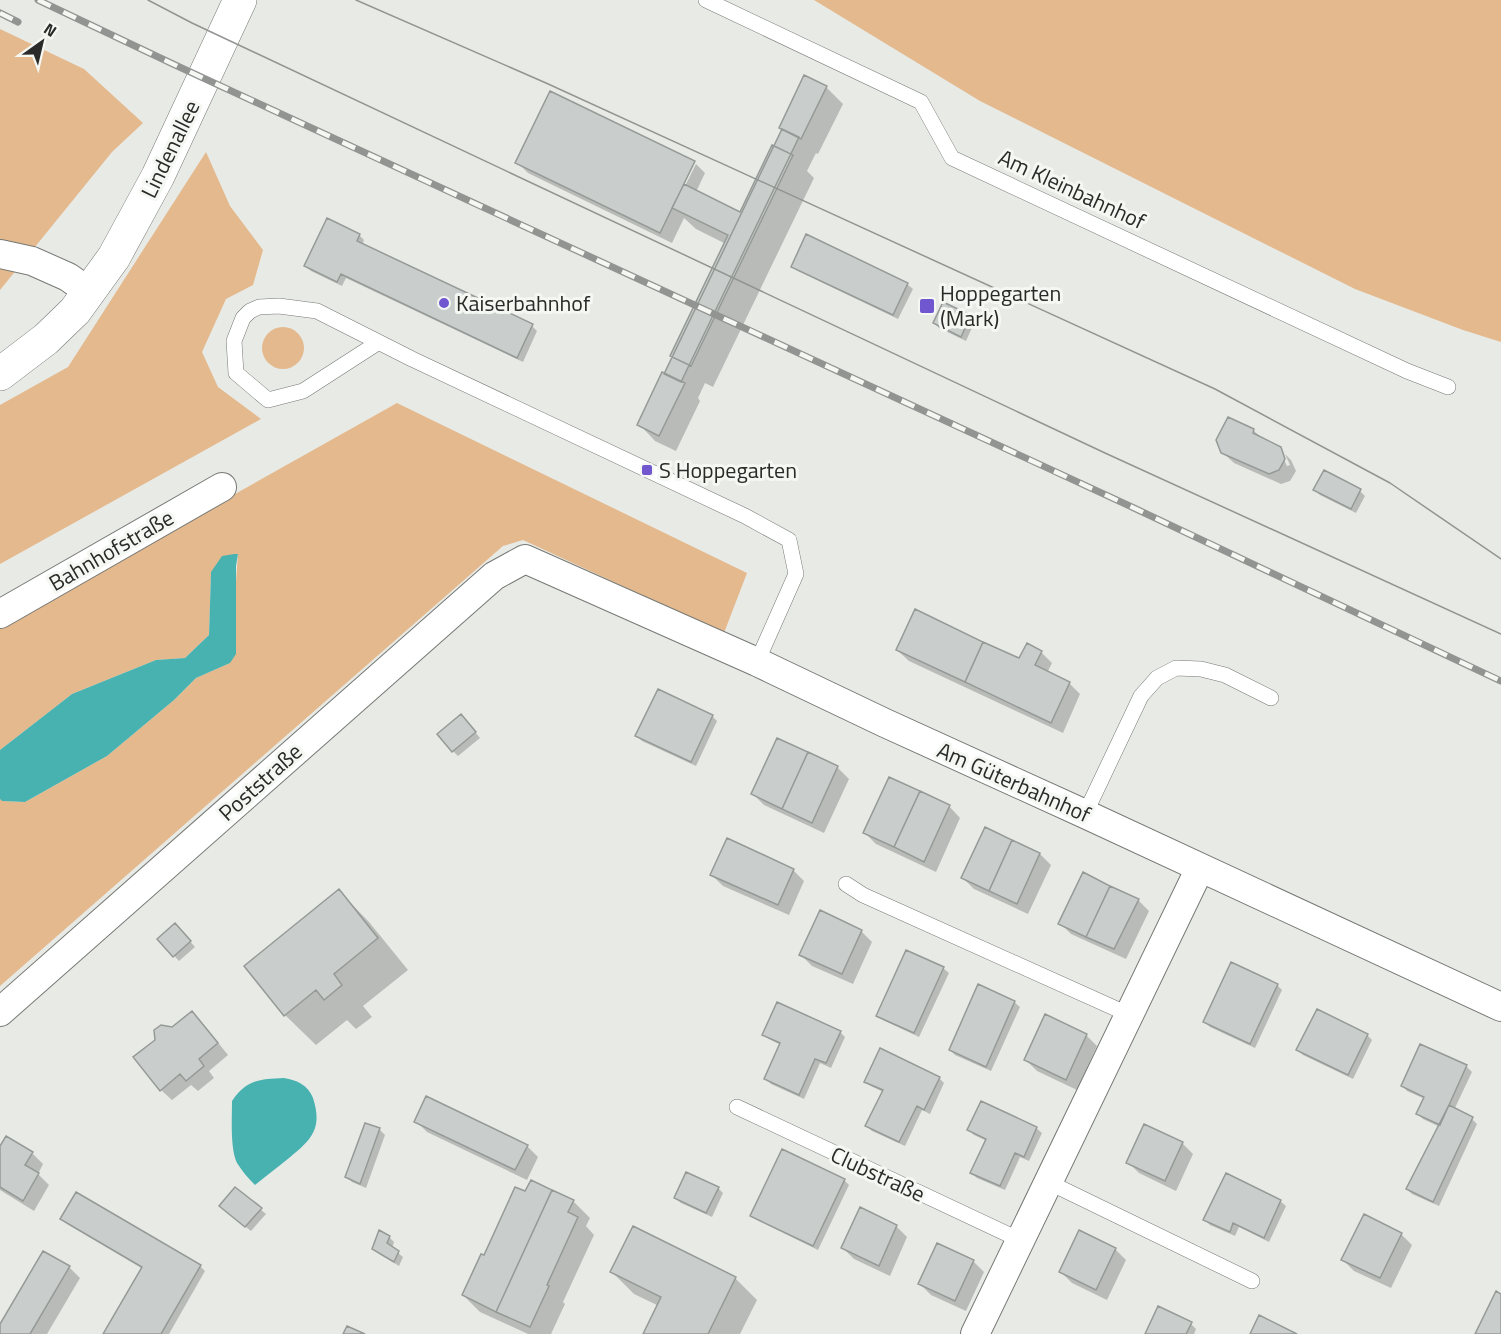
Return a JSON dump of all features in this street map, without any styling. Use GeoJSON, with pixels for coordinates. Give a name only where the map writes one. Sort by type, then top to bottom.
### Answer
{"type":"FeatureCollection","features":[{"type":"Feature","properties":{"kind":"street","name":"Lindenallee"},"geometry":{"type":"LineString","coordinates":[[0,374],[46,339],[75,310],[114,257],[158,176],[240,0]]}},
{"type":"Feature","properties":{"kind":"street"},"geometry":{"type":"LineString","coordinates":[[0,254],[32,261],[68,277],[88,292]]}},
{"type":"Feature","properties":{"kind":"street","name":"Bahnhofstraße"},"geometry":{"type":"LineString","coordinates":[[0,614],[222,487]]}},
{"type":"Feature","properties":{"kind":"street","name":"Am Güterbahnhof"},"geometry":{"type":"LineString","coordinates":[[525,560],[757,662],[1501,1007]]}},
{"type":"Feature","properties":{"kind":"street","name":"Poststraße"},"geometry":{"type":"LineString","coordinates":[[0,1012],[494,576],[525,560]]}},
{"type":"Feature","properties":{"kind":"street"},"geometry":{"type":"LineString","coordinates":[[975,1334],[1200,868]]}},
{"type":"Feature","properties":{"kind":"lane","name":"Am Kleinbahnhof"},"geometry":{"type":"LineString","coordinates":[[706,0],[921,102],[951,158],[1396,366],[1448,387]]}},
{"type":"Feature","properties":{"kind":"lane"},"geometry":{"type":"LineString","coordinates":[[380,342],[303,391],[268,400],[236,372],[234,341],[243,318],[250,310],[279,306],[317,311],[380,342],[412,359],[745,516],[789,540],[796,574],[757,662]]}},
{"type":"Feature","properties":{"kind":"lane"},"geometry":{"type":"LineString","coordinates":[[1085,814],[1141,696],[1157,678],[1176,668],[1201,669],[1225,675],[1271,698]]}},
{"type":"Feature","properties":{"kind":"lane"},"geometry":{"type":"LineString","coordinates":[[846,884],[862,895],[1130,1015]]}},
{"type":"Feature","properties":{"kind":"lane","name":"Clubstraße"},"geometry":{"type":"LineString","coordinates":[[737,1107],[1020,1240]]}},
{"type":"Feature","properties":{"kind":"lane"},"geometry":{"type":"LineString","coordinates":[[1048,1182],[1252,1281]]}},
{"type":"Feature","properties":{"kind":"shaded area"},"geometry":{"type":"Polygon","coordinates":[[[814,0],[1501,0],[1501,342],[1355,289],[980,101],[814,0]]]}},
{"type":"Feature","properties":{"kind":"shaded area"},"geometry":{"type":"Polygon","coordinates":[[[0,29],[84,69],[143,123],[112,152],[0,290],[0,29]]]}},
{"type":"Feature","properties":{"kind":"shaded area"},"geometry":{"type":"Polygon","coordinates":[[[206,152],[230,206],[263,250],[253,285],[226,299],[202,352],[218,387],[261,419],[0,564],[0,405],[68,367],[206,152]]]}},
{"type":"Feature","properties":{"kind":"shaded area"},"geometry":{"type":"Polygon","coordinates":[[[283,327],[298,333],[304,348],[298,363],[283,369],[268,363],[262,348],[268,333],[283,327]]]}},
{"type":"Feature","properties":{"kind":"shaded area"},"geometry":{"type":"Polygon","coordinates":[[[397,403],[747,573],[724,633],[523,540],[503,546],[0,986],[0,799],[25,802],[107,756],[174,700],[196,678],[230,663],[238,554],[211,572],[209,635],[185,658],[156,660],[72,694],[0,750],[0,626],[397,403]]]}},
{"type":"Feature","properties":{"kind":"water"},"geometry":{"type":"Polygon","coordinates":[[[238,554],[236,654],[230,663],[196,678],[174,700],[107,756],[25,802],[2,801],[0,799],[0,750],[72,694],[156,660],[185,658],[209,635],[211,572],[222,556],[238,554]]]}},
{"type":"Feature","properties":{"kind":"water"},"geometry":{"type":"Polygon","coordinates":[[[284,1078],[302,1084],[311,1093],[316,1109],[316,1126],[303,1145],[255,1185],[237,1163],[233,1150],[232,1101],[237,1094],[254,1082],[284,1078]]]}},
{"type":"Feature","properties":{"kind":"building"},"geometry":{"type":"Polygon","coordinates":[[[804,75],[827,86],[801,139],[779,128],[804,75]]]}},
{"type":"Feature","properties":{"kind":"building"},"geometry":{"type":"Polygon","coordinates":[[[550,91],[695,161],[660,233],[515,163],[550,91]]]}},
{"type":"Feature","properties":{"kind":"building"},"geometry":{"type":"Polygon","coordinates":[[[782,129],[799,137],[681,382],[664,374],[782,129]]]}},
{"type":"Feature","properties":{"kind":"building"},"geometry":{"type":"Polygon","coordinates":[[[772,145],[793,155],[691,366],[670,356],[728,235],[672,208],[684,184],[740,212],[772,145]]]}},
{"type":"Feature","properties":{"kind":"building","name":"Kaiserbahnhof"},"geometry":{"type":"Polygon","coordinates":[[[327,218],[360,234],[357,241],[533,324],[517,358],[341,274],[337,282],[304,266],[327,218]]]}},
{"type":"Feature","properties":{"kind":"building"},"geometry":{"type":"Polygon","coordinates":[[[806,234],[908,283],[893,315],[791,267],[806,234]]]}},
{"type":"Feature","properties":{"kind":"building"},"geometry":{"type":"Polygon","coordinates":[[[943,302],[971,315],[961,337],[933,323],[943,302]]]}},
{"type":"Feature","properties":{"kind":"building"},"geometry":{"type":"Polygon","coordinates":[[[662,372],[685,383],[659,436],[637,425],[662,372]]]}},
{"type":"Feature","properties":{"kind":"building"},"geometry":{"type":"Polygon","coordinates":[[[1228,417],[1254,429],[1253,433],[1281,447],[1285,459],[1279,470],[1269,474],[1221,453],[1216,440],[1228,417]]]}},
{"type":"Feature","properties":{"kind":"building"},"geometry":{"type":"Polygon","coordinates":[[[1324,470],[1361,489],[1351,509],[1313,490],[1324,470]]]}},
{"type":"Feature","properties":{"kind":"building"},"geometry":{"type":"Polygon","coordinates":[[[915,609],[983,642],[965,682],[896,650],[915,609]]]}},
{"type":"Feature","properties":{"kind":"building"},"geometry":{"type":"Polygon","coordinates":[[[983,642],[1019,658],[1027,643],[1042,651],[1035,665],[1070,682],[1051,723],[965,682],[983,642]]]}},
{"type":"Feature","properties":{"kind":"building"},"geometry":{"type":"Polygon","coordinates":[[[658,689],[713,715],[691,762],[635,736],[658,689]]]}},
{"type":"Feature","properties":{"kind":"building"},"geometry":{"type":"Polygon","coordinates":[[[461,714],[476,732],[452,752],[437,734],[461,714]]]}},
{"type":"Feature","properties":{"kind":"building"},"geometry":{"type":"Polygon","coordinates":[[[777,738],[808,752],[782,809],[751,794],[777,738]]]}},
{"type":"Feature","properties":{"kind":"building"},"geometry":{"type":"Polygon","coordinates":[[[808,752],[838,766],[812,823],[782,809],[808,752]]]}},
{"type":"Feature","properties":{"kind":"building"},"geometry":{"type":"Polygon","coordinates":[[[889,777],[920,791],[894,847],[863,833],[889,777]]]}},
{"type":"Feature","properties":{"kind":"building"},"geometry":{"type":"Polygon","coordinates":[[[920,791],[950,805],[924,862],[894,847],[920,791]]]}},
{"type":"Feature","properties":{"kind":"building"},"geometry":{"type":"Polygon","coordinates":[[[985,827],[1012,840],[989,891],[961,878],[985,827]]]}},
{"type":"Feature","properties":{"kind":"building"},"geometry":{"type":"Polygon","coordinates":[[[727,838],[794,869],[778,905],[710,875],[727,838]]]}},
{"type":"Feature","properties":{"kind":"building"},"geometry":{"type":"Polygon","coordinates":[[[1012,840],[1040,853],[1017,904],[989,891],[1012,840]]]}},
{"type":"Feature","properties":{"kind":"building"},"geometry":{"type":"Polygon","coordinates":[[[1083,872],[1110,886],[1086,937],[1058,924],[1083,872]]]}},
{"type":"Feature","properties":{"kind":"building"},"geometry":{"type":"Polygon","coordinates":[[[1110,886],[1139,899],[1114,949],[1086,937],[1110,886]]]}},
{"type":"Feature","properties":{"kind":"building"},"geometry":{"type":"Polygon","coordinates":[[[339,889],[378,938],[334,974],[342,985],[324,1000],[316,990],[284,1016],[244,966],[339,889]]]}},
{"type":"Feature","properties":{"kind":"building"},"geometry":{"type":"Polygon","coordinates":[[[820,910],[862,930],[842,974],[799,955],[820,910]]]}},
{"type":"Feature","properties":{"kind":"building"},"geometry":{"type":"Polygon","coordinates":[[[175,923],[191,941],[173,957],[157,939],[175,923]]]}},
{"type":"Feature","properties":{"kind":"building"},"geometry":{"type":"Polygon","coordinates":[[[906,950],[944,967],[914,1033],[876,1016],[906,950]]]}},
{"type":"Feature","properties":{"kind":"building"},"geometry":{"type":"Polygon","coordinates":[[[1231,962],[1278,984],[1250,1044],[1203,1022],[1231,962]]]}},
{"type":"Feature","properties":{"kind":"building"},"geometry":{"type":"Polygon","coordinates":[[[978,984],[1015,1001],[986,1067],[949,1050],[978,984]]]}},
{"type":"Feature","properties":{"kind":"building"},"geometry":{"type":"Polygon","coordinates":[[[777,1002],[841,1031],[826,1063],[815,1059],[799,1095],[764,1079],[780,1043],[762,1035],[777,1002]]]}},
{"type":"Feature","properties":{"kind":"building"},"geometry":{"type":"Polygon","coordinates":[[[1317,1009],[1368,1034],[1348,1075],[1296,1050],[1317,1009]]]}},
{"type":"Feature","properties":{"kind":"building"},"geometry":{"type":"Polygon","coordinates":[[[192,1011],[218,1043],[199,1059],[204,1066],[186,1081],[180,1074],[160,1091],[133,1057],[155,1040],[154,1030],[161,1025],[172,1027],[192,1011]]]}},
{"type":"Feature","properties":{"kind":"building"},"geometry":{"type":"Polygon","coordinates":[[[1045,1014],[1087,1034],[1066,1080],[1024,1060],[1045,1014]]]}},
{"type":"Feature","properties":{"kind":"building"},"geometry":{"type":"Polygon","coordinates":[[[1420,1044],[1467,1065],[1440,1125],[1416,1114],[1424,1097],[1401,1086],[1420,1044]]]}},
{"type":"Feature","properties":{"kind":"building"},"geometry":{"type":"Polygon","coordinates":[[[880,1048],[940,1077],[924,1110],[917,1106],[899,1142],[865,1126],[883,1090],[864,1082],[880,1048]]]}},
{"type":"Feature","properties":{"kind":"building"},"geometry":{"type":"Polygon","coordinates":[[[426,1096],[528,1145],[515,1170],[414,1122],[426,1096]]]}},
{"type":"Feature","properties":{"kind":"building"},"geometry":{"type":"Polygon","coordinates":[[[981,1101],[1037,1127],[1024,1157],[1015,1153],[1000,1186],[970,1173],[986,1139],[967,1130],[981,1101]]]}},
{"type":"Feature","properties":{"kind":"building"},"geometry":{"type":"Polygon","coordinates":[[[1449,1105],[1473,1117],[1433,1202],[1406,1189],[1449,1105]]]}},
{"type":"Feature","properties":{"kind":"building"},"geometry":{"type":"Polygon","coordinates":[[[365,1123],[380,1128],[360,1184],[345,1177],[365,1123]]]}},
{"type":"Feature","properties":{"kind":"building"},"geometry":{"type":"Polygon","coordinates":[[[1144,1124],[1183,1142],[1165,1181],[1126,1163],[1144,1124]]]}},
{"type":"Feature","properties":{"kind":"building"},"geometry":{"type":"Polygon","coordinates":[[[6,1136],[33,1152],[25,1165],[39,1173],[23,1201],[0,1187],[0,1146],[6,1136]]]}},
{"type":"Feature","properties":{"kind":"building"},"geometry":{"type":"Polygon","coordinates":[[[782,1149],[845,1179],[813,1246],[750,1216],[782,1149]]]}},
{"type":"Feature","properties":{"kind":"building"},"geometry":{"type":"Polygon","coordinates":[[[686,1172],[719,1187],[706,1213],[674,1198],[686,1172]]]}},
{"type":"Feature","properties":{"kind":"building"},"geometry":{"type":"Polygon","coordinates":[[[1226,1173],[1281,1200],[1264,1238],[1233,1223],[1230,1232],[1203,1220],[1226,1173]]]}},
{"type":"Feature","properties":{"kind":"building"},"geometry":{"type":"Polygon","coordinates":[[[531,1180],[552,1190],[496,1312],[462,1295],[481,1254],[484,1255],[515,1187],[525,1191],[531,1180]]]}},
{"type":"Feature","properties":{"kind":"building"},"geometry":{"type":"Polygon","coordinates":[[[235,1187],[262,1208],[245,1227],[219,1206],[235,1187]]]}},
{"type":"Feature","properties":{"kind":"building"},"geometry":{"type":"Polygon","coordinates":[[[552,1190],[574,1200],[568,1212],[578,1217],[530,1327],[496,1312],[552,1190]]]}},
{"type":"Feature","properties":{"kind":"building"},"geometry":{"type":"Polygon","coordinates":[[[76,1192],[201,1265],[161,1334],[103,1334],[142,1267],[60,1219],[76,1192]]]}},
{"type":"Feature","properties":{"kind":"building"},"geometry":{"type":"Polygon","coordinates":[[[860,1207],[897,1225],[879,1266],[841,1248],[860,1207]]]}},
{"type":"Feature","properties":{"kind":"building"},"geometry":{"type":"Polygon","coordinates":[[[1364,1214],[1402,1233],[1380,1278],[1341,1260],[1364,1214]]]}},
{"type":"Feature","properties":{"kind":"building"},"geometry":{"type":"Polygon","coordinates":[[[633,1226],[736,1277],[708,1334],[643,1334],[661,1297],[610,1272],[633,1226]]]}},
{"type":"Feature","properties":{"kind":"building"},"geometry":{"type":"Polygon","coordinates":[[[379,1230],[390,1236],[387,1243],[399,1251],[394,1262],[372,1249],[379,1230]]]}},
{"type":"Feature","properties":{"kind":"building"},"geometry":{"type":"Polygon","coordinates":[[[1079,1230],[1116,1248],[1096,1290],[1059,1272],[1079,1230]]]}},
{"type":"Feature","properties":{"kind":"building"},"geometry":{"type":"Polygon","coordinates":[[[937,1243],[974,1260],[955,1301],[918,1284],[937,1243]]]}},
{"type":"Feature","properties":{"kind":"building"},"geometry":{"type":"Polygon","coordinates":[[[43,1251],[70,1266],[30,1334],[0,1334],[0,1324],[43,1251]]]}},
{"type":"Feature","properties":{"kind":"building"},"geometry":{"type":"Polygon","coordinates":[[[1496,1291],[1501,1294],[1501,1334],[1475,1334],[1496,1291]]]}},
{"type":"Feature","properties":{"kind":"building"},"geometry":{"type":"Polygon","coordinates":[[[1158,1306],[1192,1322],[1186,1334],[1145,1334],[1158,1306]]]}},
{"type":"Feature","properties":{"kind":"building"},"geometry":{"type":"Polygon","coordinates":[[[1259,1315],[1297,1334],[1250,1334],[1259,1315]]]}},
{"type":"Feature","properties":{"kind":"building"},"geometry":{"type":"Polygon","coordinates":[[[347,1326],[365,1334],[343,1334],[347,1326]]]}},
{"type":"Feature","properties":{"kind":"tram line"},"geometry":{"type":"LineString","coordinates":[[148,0],[192,23],[1105,453],[1501,634]]}},
{"type":"Feature","properties":{"kind":"tram line"},"geometry":{"type":"LineString","coordinates":[[356,0],[546,83],[1215,389],[1390,483],[1501,559]]}},
{"type":"Feature","properties":{"kind":"railway"},"geometry":{"type":"LineString","coordinates":[[38,0],[1134,508],[1501,681]]}},
{"type":"Feature","properties":{"kind":"railway"},"geometry":{"type":"LineString","coordinates":[[0,13],[18,22]]}},
{"type":"Feature","properties":{"kind":"place","name":"Kaiserbahnhof"},"geometry":{"type":"Point","coordinates":[444,303]}},
{"type":"Feature","properties":{"kind":"place","name":"Hoppegarten (Mark)"},"geometry":{"type":"Point","coordinates":[927,306]}},
{"type":"Feature","properties":{"kind":"place","name":"S Hoppegarten"},"geometry":{"type":"Point","coordinates":[647,470]}}]}
